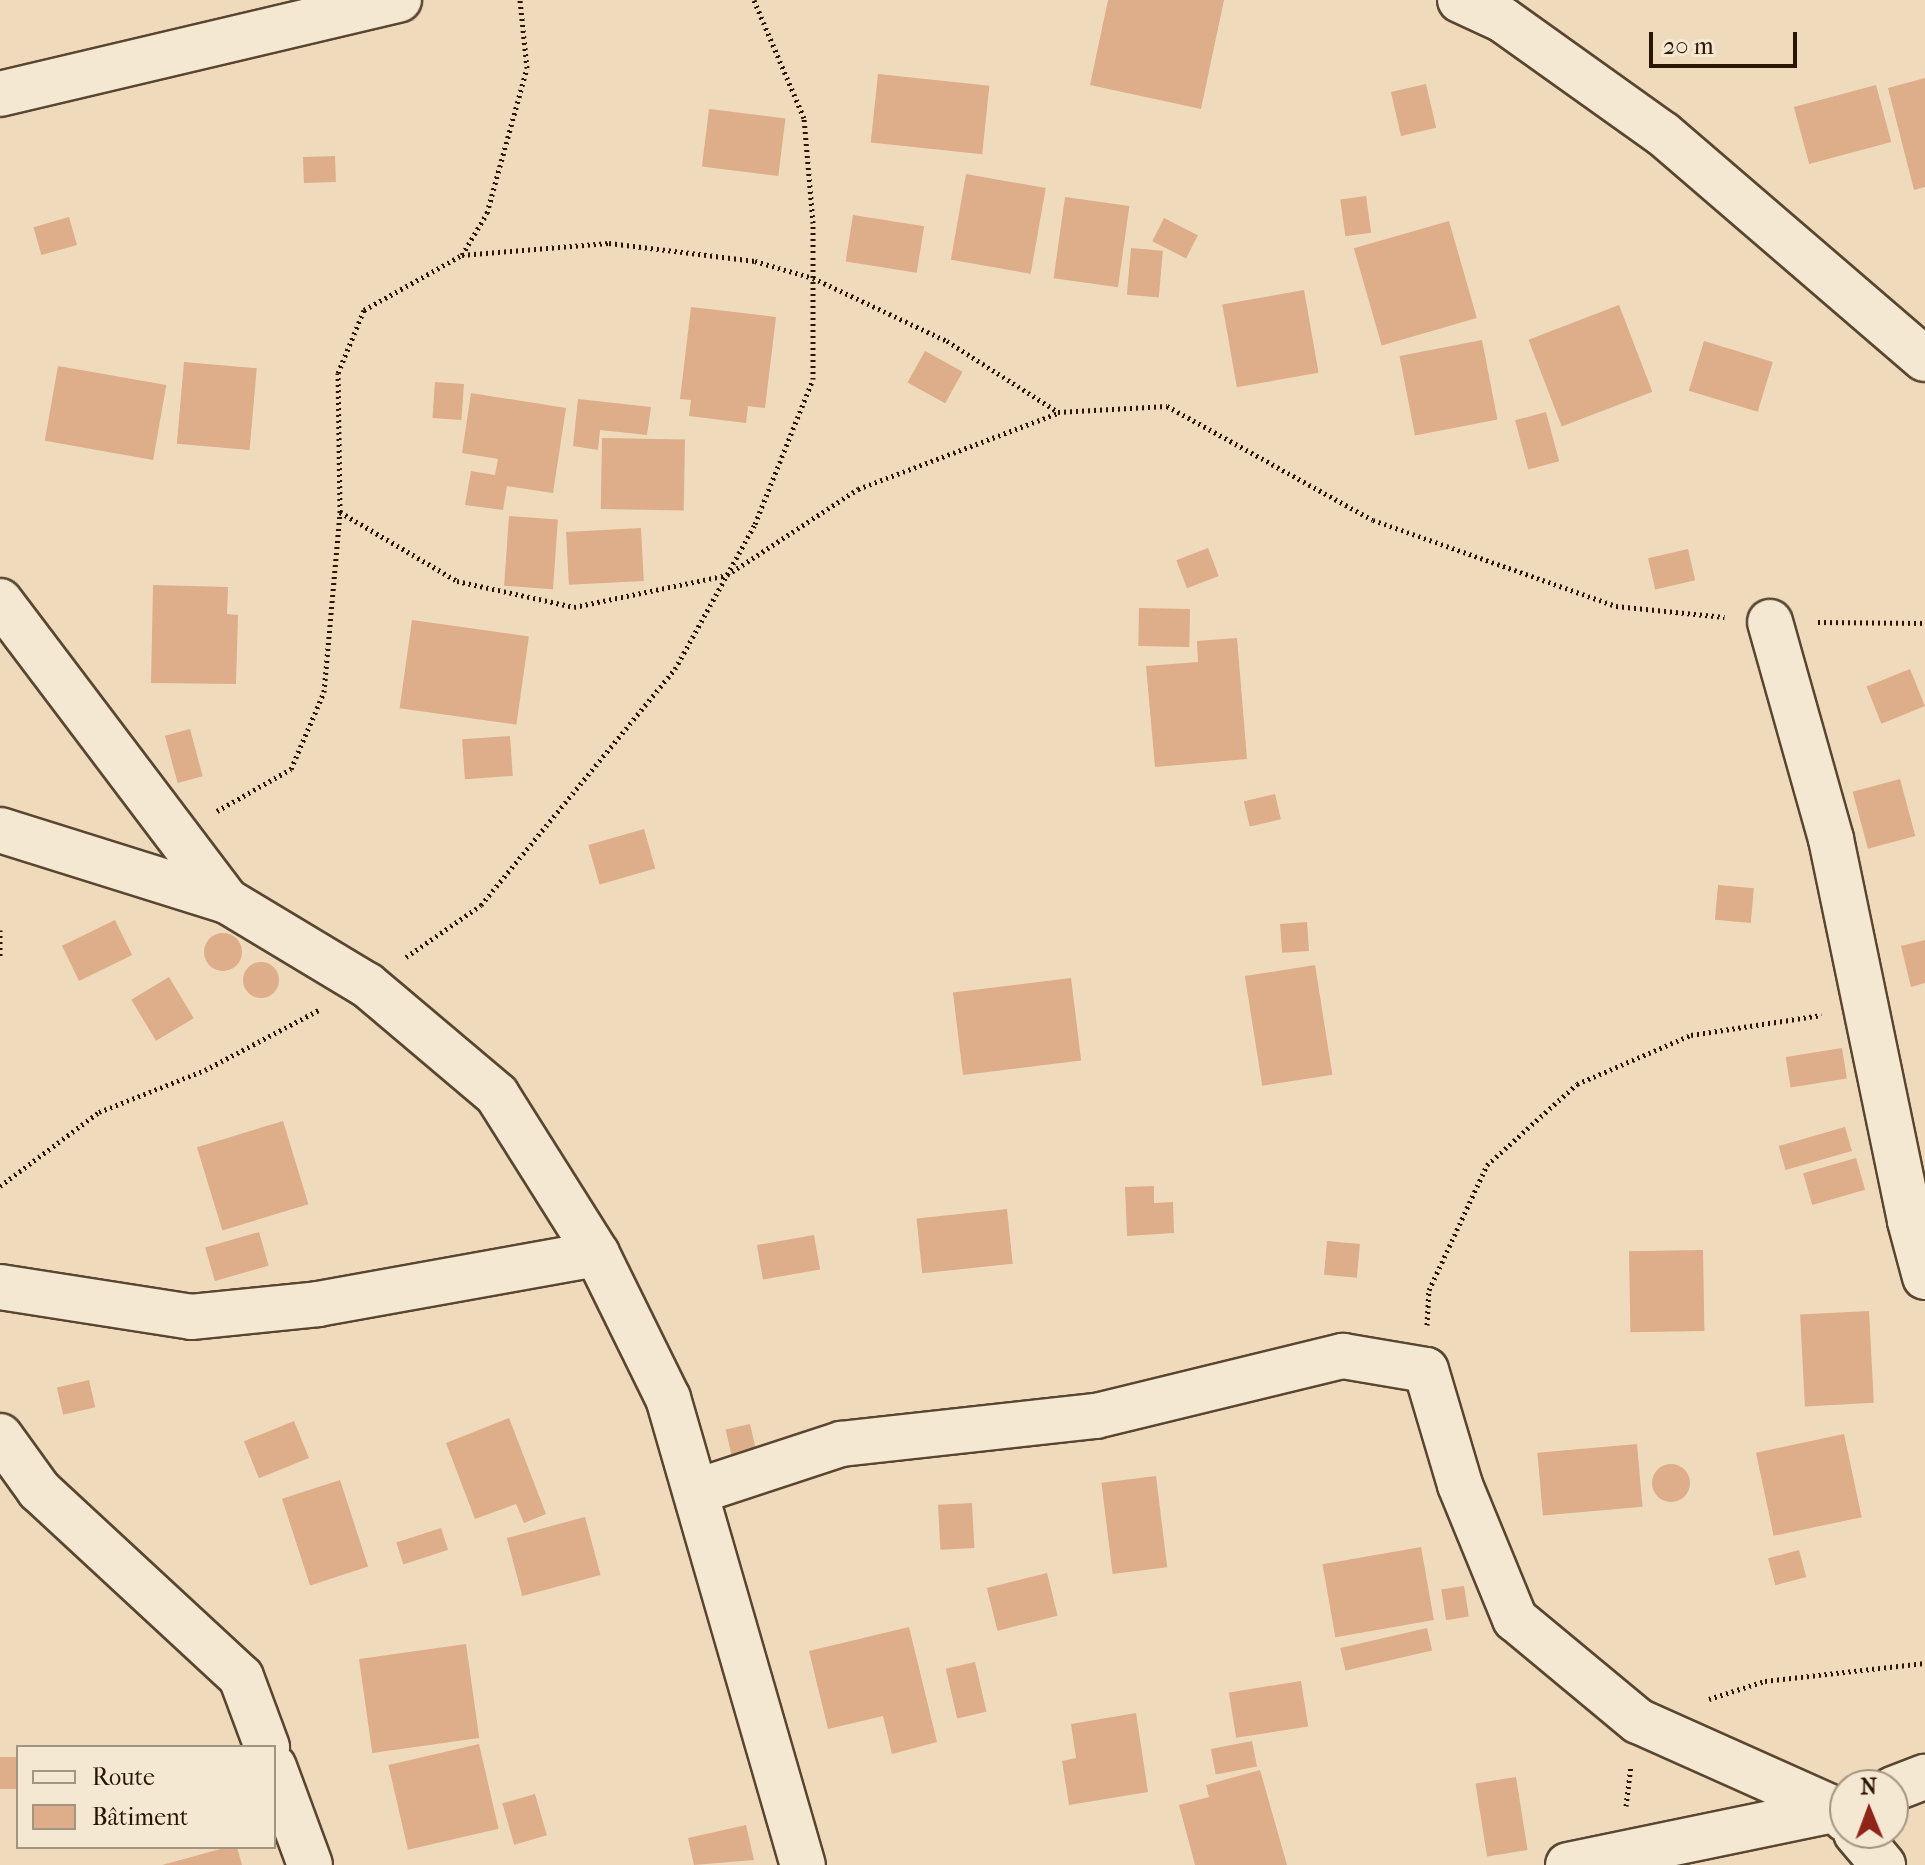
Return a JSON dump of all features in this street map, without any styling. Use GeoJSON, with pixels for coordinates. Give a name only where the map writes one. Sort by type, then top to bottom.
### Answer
{"type":"FeatureCollection","features":[{"type":"Feature","properties":{"kind":"street"},"geometry":{"type":"LineString","coordinates":[[0,94],[399,0]]}},
{"type":"Feature","properties":{"kind":"street"},"geometry":{"type":"LineString","coordinates":[[1460,0],[1503,20],[1663,134],[1925,359]]}},
{"type":"Feature","properties":{"kind":"street"},"geometry":{"type":"LineString","coordinates":[[0,601],[227,901]]}},
{"type":"Feature","properties":{"kind":"street"},"geometry":{"type":"LineString","coordinates":[[1770,622],[1831,839],[1866,1009],[1917,1220],[1925,1277]]}},
{"type":"Feature","properties":{"kind":"street"},"geometry":{"type":"LineString","coordinates":[[0,830],[227,901],[367,985],[497,1095],[597,1254],[668,1398],[698,1491],[730,1627],[803,1865]]}},
{"type":"Feature","properties":{"kind":"street"},"geometry":{"type":"LineString","coordinates":[[0,1287],[191,1317],[318,1304],[597,1254]]}},
{"type":"Feature","properties":{"kind":"street"},"geometry":{"type":"LineString","coordinates":[[698,1491],[841,1444],[1096,1416],[1343,1356],[1426,1370],[1460,1485],[1515,1619],[1638,1721],[1829,1809]]}},
{"type":"Feature","properties":{"kind":"street"},"geometry":{"type":"LineString","coordinates":[[0,1436],[39,1490],[241,1677],[266,1745]]}},
{"type":"Feature","properties":{"kind":"street"},"geometry":{"type":"LineString","coordinates":[[276,1772],[310,1865]]}},
{"type":"Feature","properties":{"kind":"street"},"geometry":{"type":"LineString","coordinates":[[1568,1865],[1620,1852],[1829,1820]]}},
{"type":"Feature","properties":{"kind":"street"},"geometry":{"type":"LineString","coordinates":[[1871,1849],[1883,1865]]}},
{"type":"Feature","properties":{"kind":"path"},"geometry":{"type":"LineString","coordinates":[[462,255],[487,213],[527,68],[520,0]]}},
{"type":"Feature","properties":{"kind":"path"},"geometry":{"type":"LineString","coordinates":[[0,1186],[99,1112],[205,1070],[367,985],[481,905],[675,669],[755,524],[813,379],[813,278],[804,118],[754,0]]}},
{"type":"Feature","properties":{"kind":"path"},"geometry":{"type":"LineString","coordinates":[[172,832],[291,769],[324,692],[340,512],[338,373],[364,310],[462,255],[609,243],[755,261],[813,278],[947,341],[1058,412]]}},
{"type":"Feature","properties":{"kind":"path"},"geometry":{"type":"LineString","coordinates":[[340,512],[457,581],[574,607],[727,575],[858,489],[1058,412],[1167,406],[1373,520],[1616,606],[1770,622],[1925,623]]}},
{"type":"Feature","properties":{"kind":"path"},"geometry":{"type":"LineString","coordinates":[[0,930],[0,957]]}},
{"type":"Feature","properties":{"kind":"path"},"geometry":{"type":"LineString","coordinates":[[1426,1370],[1429,1290],[1487,1165],[1577,1084],[1691,1035],[1866,1009]]}},
{"type":"Feature","properties":{"kind":"path"},"geometry":{"type":"LineString","coordinates":[[1620,1852],[1638,1721],[1765,1681],[1925,1663]]}},
{"type":"Feature","properties":{"kind":"building"},"geometry":{"type":"Polygon","coordinates":[[[1108,0],[1224,0],[1201,109],[1090,85],[1108,0]]]}},
{"type":"Feature","properties":{"kind":"building"},"geometry":{"type":"Polygon","coordinates":[[[878,74],[989,86],[982,154],[871,143],[878,74]]]}},
{"type":"Feature","properties":{"kind":"building"},"geometry":{"type":"Polygon","coordinates":[[[1925,78],[1925,187],[1914,190],[1888,88],[1925,78]]]}},
{"type":"Feature","properties":{"kind":"building"},"geometry":{"type":"Polygon","coordinates":[[[1426,84],[1436,128],[1401,136],[1391,92],[1426,84]]]}},
{"type":"Feature","properties":{"kind":"building"},"geometry":{"type":"Polygon","coordinates":[[[1876,85],[1891,142],[1809,164],[1794,107],[1876,85]]]}},
{"type":"Feature","properties":{"kind":"building"},"geometry":{"type":"Polygon","coordinates":[[[709,109],[785,118],[778,176],[702,167],[709,109]]]}},
{"type":"Feature","properties":{"kind":"building"},"geometry":{"type":"Polygon","coordinates":[[[335,156],[336,182],[304,183],[303,157],[335,156]]]}},
{"type":"Feature","properties":{"kind":"building"},"geometry":{"type":"Polygon","coordinates":[[[966,174],[1046,188],[1031,274],[951,260],[966,174]]]}},
{"type":"Feature","properties":{"kind":"building"},"geometry":{"type":"Polygon","coordinates":[[[1366,196],[1371,233],[1345,236],[1340,200],[1366,196]]]}},
{"type":"Feature","properties":{"kind":"building"},"geometry":{"type":"Polygon","coordinates":[[[1065,197],[1129,206],[1118,287],[1054,278],[1065,197]]]}},
{"type":"Feature","properties":{"kind":"building"},"geometry":{"type":"Polygon","coordinates":[[[853,215],[924,226],[917,273],[846,261],[853,215]]]}},
{"type":"Feature","properties":{"kind":"building"},"geometry":{"type":"Polygon","coordinates":[[[69,217],[77,245],[41,255],[33,227],[69,217]]]}},
{"type":"Feature","properties":{"kind":"building"},"geometry":{"type":"Polygon","coordinates":[[[1164,218],[1198,235],[1186,258],[1152,241],[1164,218]]]}},
{"type":"Feature","properties":{"kind":"building"},"geometry":{"type":"Polygon","coordinates":[[[1449,221],[1477,318],[1382,345],[1354,248],[1449,221]]]}},
{"type":"Feature","properties":{"kind":"building"},"geometry":{"type":"Polygon","coordinates":[[[1131,248],[1163,251],[1159,298],[1127,295],[1131,248]]]}},
{"type":"Feature","properties":{"kind":"building"},"geometry":{"type":"Polygon","coordinates":[[[1304,290],[1319,373],[1237,387],[1222,304],[1304,290]]]}},
{"type":"Feature","properties":{"kind":"building"},"geometry":{"type":"Polygon","coordinates":[[[1619,305],[1652,392],[1562,427],[1528,340],[1619,305]]]}},
{"type":"Feature","properties":{"kind":"building"},"geometry":{"type":"Polygon","coordinates":[[[691,307],[776,317],[765,408],[748,406],[746,423],[689,416],[691,400],[680,399],[691,307]]]}},
{"type":"Feature","properties":{"kind":"building"},"geometry":{"type":"Polygon","coordinates":[[[1482,340],[1497,420],[1415,436],[1400,356],[1482,340]]]}},
{"type":"Feature","properties":{"kind":"building"},"geometry":{"type":"Polygon","coordinates":[[[1704,341],[1773,362],[1758,412],[1689,391],[1704,341]]]}},
{"type":"Feature","properties":{"kind":"building"},"geometry":{"type":"Polygon","coordinates":[[[925,351],[963,372],[945,403],[908,382],[925,351]]]}},
{"type":"Feature","properties":{"kind":"building"},"geometry":{"type":"Polygon","coordinates":[[[184,362],[257,368],[250,450],[177,444],[184,362]]]}},
{"type":"Feature","properties":{"kind":"building"},"geometry":{"type":"Polygon","coordinates":[[[58,366],[166,385],[153,460],[45,441],[58,366]]]}},
{"type":"Feature","properties":{"kind":"building"},"geometry":{"type":"Polygon","coordinates":[[[435,382],[464,384],[461,420],[432,418],[435,382]]]}},
{"type":"Feature","properties":{"kind":"building"},"geometry":{"type":"Polygon","coordinates":[[[471,393],[566,408],[553,493],[507,486],[503,510],[465,505],[471,471],[495,475],[498,459],[462,453],[471,393]]]}},
{"type":"Feature","properties":{"kind":"building"},"geometry":{"type":"Polygon","coordinates":[[[578,399],[651,407],[647,435],[600,430],[598,450],[573,446],[578,399]]]}},
{"type":"Feature","properties":{"kind":"building"},"geometry":{"type":"Polygon","coordinates":[[[1546,412],[1559,461],[1528,470],[1515,420],[1546,412]]]}},
{"type":"Feature","properties":{"kind":"building"},"geometry":{"type":"Polygon","coordinates":[[[602,438],[685,439],[684,510],[601,509],[602,438]]]}},
{"type":"Feature","properties":{"kind":"building"},"geometry":{"type":"Polygon","coordinates":[[[509,516],[558,519],[553,589],[504,586],[509,516]]]}},
{"type":"Feature","properties":{"kind":"building"},"geometry":{"type":"Polygon","coordinates":[[[641,528],[644,581],[569,585],[566,532],[641,528]]]}},
{"type":"Feature","properties":{"kind":"building"},"geometry":{"type":"Polygon","coordinates":[[[1208,548],[1219,576],[1187,588],[1176,560],[1208,548]]]}},
{"type":"Feature","properties":{"kind":"building"},"geometry":{"type":"Polygon","coordinates":[[[1688,549],[1695,580],[1655,589],[1648,558],[1688,549]]]}},
{"type":"Feature","properties":{"kind":"building"},"geometry":{"type":"Polygon","coordinates":[[[153,585],[228,587],[227,614],[238,615],[236,684],[151,683],[153,585]]]}},
{"type":"Feature","properties":{"kind":"building"},"geometry":{"type":"Polygon","coordinates":[[[1139,608],[1190,609],[1189,647],[1138,646],[1139,608]]]}},
{"type":"Feature","properties":{"kind":"building"},"geometry":{"type":"Polygon","coordinates":[[[412,620],[529,636],[516,725],[400,708],[412,620]]]}},
{"type":"Feature","properties":{"kind":"building"},"geometry":{"type":"Polygon","coordinates":[[[1237,638],[1247,759],[1155,767],[1146,666],[1198,662],[1197,641],[1237,638]]]}},
{"type":"Feature","properties":{"kind":"building"},"geometry":{"type":"Polygon","coordinates":[[[1910,669],[1925,706],[1881,724],[1866,687],[1910,669]]]}},
{"type":"Feature","properties":{"kind":"building"},"geometry":{"type":"Polygon","coordinates":[[[190,729],[203,776],[178,783],[165,736],[190,729]]]}},
{"type":"Feature","properties":{"kind":"building"},"geometry":{"type":"Polygon","coordinates":[[[510,736],[513,776],[465,779],[462,739],[510,736]]]}},
{"type":"Feature","properties":{"kind":"building"},"geometry":{"type":"Polygon","coordinates":[[[1900,779],[1915,836],[1868,849],[1853,792],[1900,779]]]}},
{"type":"Feature","properties":{"kind":"building"},"geometry":{"type":"Polygon","coordinates":[[[1275,794],[1281,819],[1250,827],[1244,801],[1275,794]]]}},
{"type":"Feature","properties":{"kind":"building"},"geometry":{"type":"Polygon","coordinates":[[[644,829],[655,868],[600,884],[588,845],[644,829]]]}},
{"type":"Feature","properties":{"kind":"building"},"geometry":{"type":"Polygon","coordinates":[[[1718,885],[1754,888],[1751,923],[1715,920],[1718,885]]]}},
{"type":"Feature","properties":{"kind":"building"},"geometry":{"type":"Polygon","coordinates":[[[115,920],[132,955],[79,981],[62,946],[115,920]]]}},
{"type":"Feature","properties":{"kind":"building"},"geometry":{"type":"Polygon","coordinates":[[[1307,922],[1309,951],[1282,953],[1280,924],[1307,922]]]}},
{"type":"Feature","properties":{"kind":"building"},"geometry":{"type":"Polygon","coordinates":[[[223,933],[236,939],[242,952],[236,965],[223,971],[210,965],[204,952],[210,939],[223,933]]]}},
{"type":"Feature","properties":{"kind":"building"},"geometry":{"type":"Polygon","coordinates":[[[1925,940],[1925,983],[1911,987],[1901,946],[1925,940]]]}},
{"type":"Feature","properties":{"kind":"building"},"geometry":{"type":"Polygon","coordinates":[[[261,962],[274,967],[279,980],[274,993],[261,998],[248,993],[243,980],[248,967],[261,962]]]}},
{"type":"Feature","properties":{"kind":"building"},"geometry":{"type":"Polygon","coordinates":[[[1315,965],[1332,1075],[1262,1086],[1245,976],[1315,965]]]}},
{"type":"Feature","properties":{"kind":"building"},"geometry":{"type":"Polygon","coordinates":[[[169,977],[194,1018],[156,1041],[131,1000],[169,977]]]}},
{"type":"Feature","properties":{"kind":"building"},"geometry":{"type":"Polygon","coordinates":[[[1071,978],[1081,1060],[963,1075],[953,993],[1071,978]]]}},
{"type":"Feature","properties":{"kind":"building"},"geometry":{"type":"Polygon","coordinates":[[[1842,1048],[1847,1079],[1791,1088],[1786,1057],[1842,1048]]]}},
{"type":"Feature","properties":{"kind":"building"},"geometry":{"type":"Polygon","coordinates":[[[283,1121],[308,1204],[222,1231],[197,1147],[283,1121]]]}},
{"type":"Feature","properties":{"kind":"building"},"geometry":{"type":"Polygon","coordinates":[[[1845,1127],[1852,1151],[1786,1170],[1779,1146],[1845,1127]]]}},
{"type":"Feature","properties":{"kind":"building"},"geometry":{"type":"Polygon","coordinates":[[[1856,1158],[1865,1190],[1812,1205],[1803,1173],[1856,1158]]]}},
{"type":"Feature","properties":{"kind":"building"},"geometry":{"type":"Polygon","coordinates":[[[1154,1186],[1154,1203],[1173,1202],[1174,1233],[1127,1236],[1125,1187],[1154,1186]]]}},
{"type":"Feature","properties":{"kind":"building"},"geometry":{"type":"Polygon","coordinates":[[[1007,1209],[1013,1264],[922,1273],[916,1219],[1007,1209]]]}},
{"type":"Feature","properties":{"kind":"building"},"geometry":{"type":"Polygon","coordinates":[[[259,1232],[269,1266],[215,1281],[205,1247],[259,1232]]]}},
{"type":"Feature","properties":{"kind":"building"},"geometry":{"type":"Polygon","coordinates":[[[814,1235],[820,1269],[763,1280],[757,1245],[814,1235]]]}},
{"type":"Feature","properties":{"kind":"building"},"geometry":{"type":"Polygon","coordinates":[[[1327,1241],[1360,1244],[1357,1278],[1324,1275],[1327,1241]]]}},
{"type":"Feature","properties":{"kind":"building"},"geometry":{"type":"Polygon","coordinates":[[[1703,1250],[1704,1331],[1630,1332],[1629,1251],[1703,1250]]]}},
{"type":"Feature","properties":{"kind":"building"},"geometry":{"type":"Polygon","coordinates":[[[1869,1311],[1874,1403],[1805,1406],[1800,1315],[1869,1311]]]}},
{"type":"Feature","properties":{"kind":"building"},"geometry":{"type":"Polygon","coordinates":[[[89,1380],[95,1407],[63,1415],[57,1387],[89,1380]]]}},
{"type":"Feature","properties":{"kind":"building"},"geometry":{"type":"Polygon","coordinates":[[[509,1418],[546,1514],[524,1523],[516,1504],[475,1519],[446,1443],[509,1418]]]}},
{"type":"Feature","properties":{"kind":"building"},"geometry":{"type":"Polygon","coordinates":[[[294,1421],[309,1458],[259,1478],[244,1441],[294,1421]]]}},
{"type":"Feature","properties":{"kind":"building"},"geometry":{"type":"Polygon","coordinates":[[[750,1424],[757,1455],[733,1461],[726,1430],[750,1424]]]}},
{"type":"Feature","properties":{"kind":"building"},"geometry":{"type":"Polygon","coordinates":[[[1844,1434],[1862,1517],[1774,1536],[1756,1453],[1844,1434]]]}},
{"type":"Feature","properties":{"kind":"building"},"geometry":{"type":"Polygon","coordinates":[[[1637,1444],[1642,1507],[1543,1515],[1537,1453],[1637,1444]]]}},
{"type":"Feature","properties":{"kind":"building"},"geometry":{"type":"Polygon","coordinates":[[[1671,1464],[1685,1469],[1690,1483],[1685,1497],[1671,1502],[1657,1497],[1652,1483],[1657,1469],[1671,1464]]]}},
{"type":"Feature","properties":{"kind":"building"},"geometry":{"type":"Polygon","coordinates":[[[1156,1476],[1167,1567],[1113,1574],[1101,1483],[1156,1476]]]}},
{"type":"Feature","properties":{"kind":"building"},"geometry":{"type":"Polygon","coordinates":[[[340,1480],[368,1567],[310,1585],[282,1499],[340,1480]]]}},
{"type":"Feature","properties":{"kind":"building"},"geometry":{"type":"Polygon","coordinates":[[[972,1503],[974,1548],[940,1550],[938,1505],[972,1503]]]}},
{"type":"Feature","properties":{"kind":"building"},"geometry":{"type":"Polygon","coordinates":[[[585,1517],[601,1575],[522,1596],[507,1538],[585,1517]]]}},
{"type":"Feature","properties":{"kind":"building"},"geometry":{"type":"Polygon","coordinates":[[[441,1528],[448,1550],[403,1564],[396,1543],[441,1528]]]}},
{"type":"Feature","properties":{"kind":"building"},"geometry":{"type":"Polygon","coordinates":[[[1421,1547],[1434,1620],[1335,1637],[1323,1564],[1421,1547]]]}},
{"type":"Feature","properties":{"kind":"building"},"geometry":{"type":"Polygon","coordinates":[[[1799,1550],[1806,1577],[1775,1585],[1768,1558],[1799,1550]]]}},
{"type":"Feature","properties":{"kind":"building"},"geometry":{"type":"Polygon","coordinates":[[[1047,1573],[1058,1616],[997,1631],[987,1588],[1047,1573]]]}},
{"type":"Feature","properties":{"kind":"building"},"geometry":{"type":"Polygon","coordinates":[[[1464,1586],[1469,1617],[1446,1620],[1441,1590],[1464,1586]]]}},
{"type":"Feature","properties":{"kind":"building"},"geometry":{"type":"Polygon","coordinates":[[[909,1627],[937,1742],[892,1754],[883,1716],[828,1729],[809,1651],[909,1627]]]}},
{"type":"Feature","properties":{"kind":"building"},"geometry":{"type":"Polygon","coordinates":[[[1427,1628],[1432,1650],[1345,1670],[1340,1648],[1427,1628]]]}},
{"type":"Feature","properties":{"kind":"building"},"geometry":{"type":"Polygon","coordinates":[[[466,1644],[479,1738],[372,1753],[359,1659],[466,1644]]]}},
{"type":"Feature","properties":{"kind":"building"},"geometry":{"type":"Polygon","coordinates":[[[975,1662],[986,1712],[957,1718],[946,1669],[975,1662]]]}},
{"type":"Feature","properties":{"kind":"building"},"geometry":{"type":"Polygon","coordinates":[[[1301,1681],[1308,1726],[1236,1738],[1229,1692],[1301,1681]]]}},
{"type":"Feature","properties":{"kind":"building"},"geometry":{"type":"Polygon","coordinates":[[[1136,1713],[1148,1792],[1069,1805],[1062,1761],[1076,1758],[1071,1724],[1136,1713]]]}},
{"type":"Feature","properties":{"kind":"building"},"geometry":{"type":"Polygon","coordinates":[[[1252,1741],[1257,1767],[1216,1775],[1211,1749],[1252,1741]]]}},
{"type":"Feature","properties":{"kind":"building"},"geometry":{"type":"Polygon","coordinates":[[[479,1744],[499,1829],[408,1850],[388,1765],[479,1744]]]}},
{"type":"Feature","properties":{"kind":"building"},"geometry":{"type":"Polygon","coordinates":[[[0,1757],[16,1757],[16,1789],[0,1789],[0,1757]]]}},
{"type":"Feature","properties":{"kind":"building"},"geometry":{"type":"Polygon","coordinates":[[[1260,1770],[1287,1865],[1195,1865],[1179,1805],[1209,1797],[1206,1785],[1260,1770]]]}},
{"type":"Feature","properties":{"kind":"building"},"geometry":{"type":"Polygon","coordinates":[[[1516,1777],[1528,1850],[1487,1857],[1476,1783],[1516,1777]]]}},
{"type":"Feature","properties":{"kind":"building"},"geometry":{"type":"Polygon","coordinates":[[[535,1794],[547,1835],[514,1845],[502,1803],[535,1794]]]}},
{"type":"Feature","properties":{"kind":"building"},"geometry":{"type":"Polygon","coordinates":[[[746,1825],[754,1860],[694,1865],[688,1838],[746,1825]]]}},
{"type":"Feature","properties":{"kind":"building"},"geometry":{"type":"Polygon","coordinates":[[[221,1849],[238,1849],[242,1865],[162,1865],[221,1849]]]}}]}
